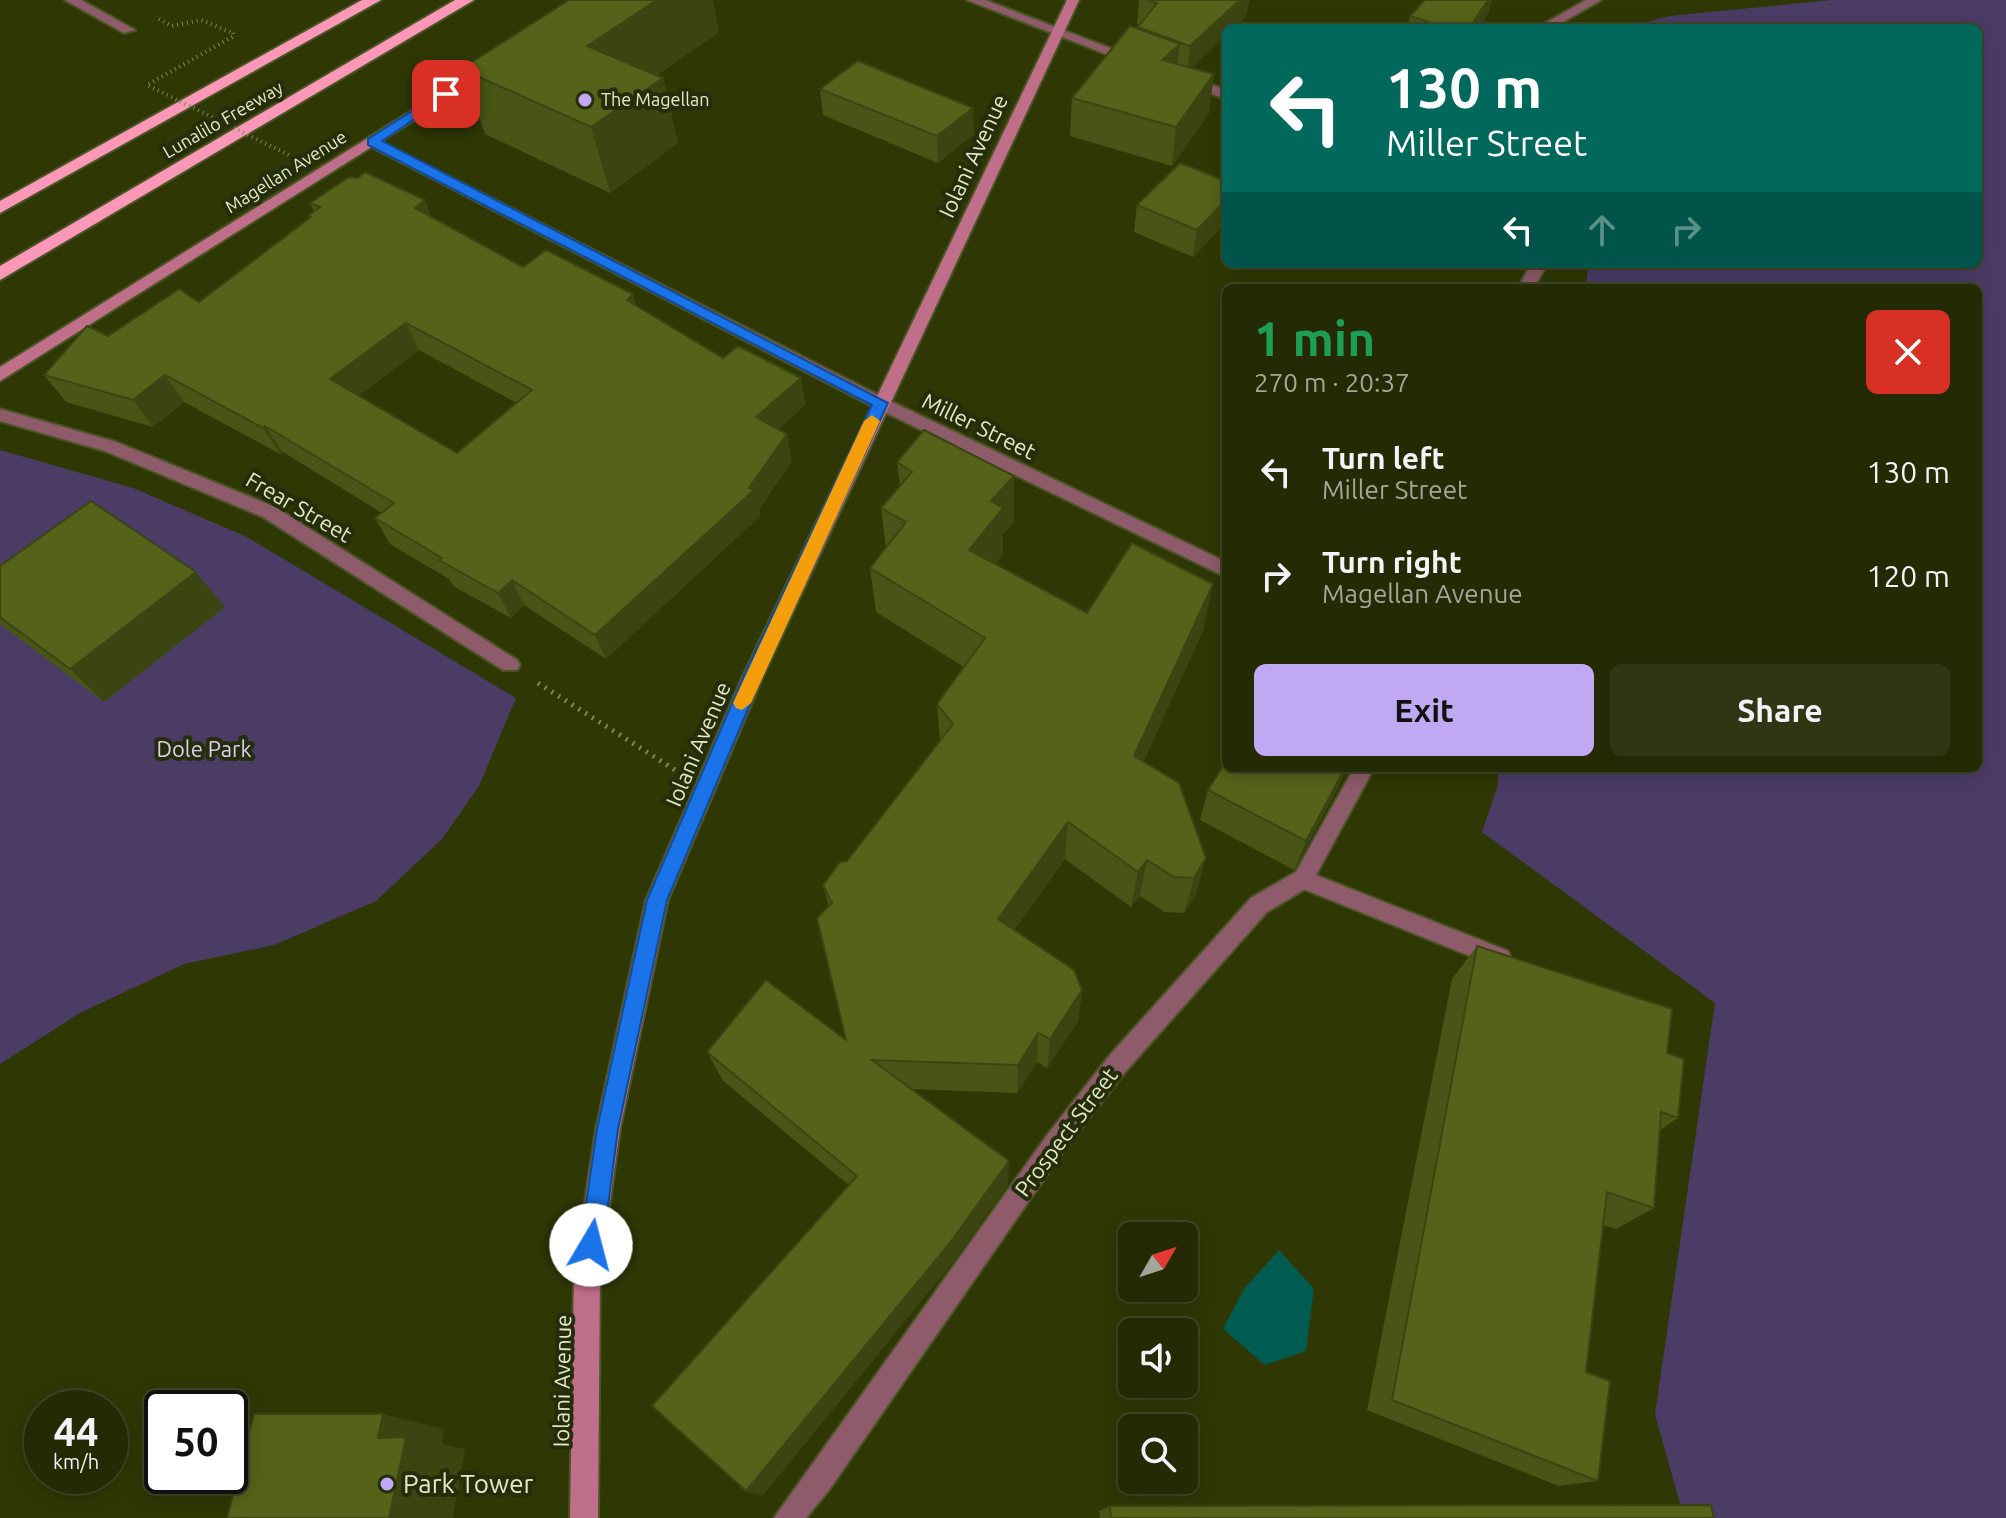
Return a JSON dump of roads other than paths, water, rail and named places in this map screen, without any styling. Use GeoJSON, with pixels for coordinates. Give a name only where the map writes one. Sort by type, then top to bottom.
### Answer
{"type":"FeatureCollection","features":[{"type":"Feature","properties":{"kind":"highway","name":"Lunalilo Freeway"},"geometry":{"type":"LineString","coordinates":[[0,208],[373,0]]}},
{"type":"Feature","properties":{"kind":"highway","name":"Lunalilo Freeway"},"geometry":{"type":"LineString","coordinates":[[0,274],[466,0]]}},
{"type":"Feature","properties":{"kind":"main road","name":"Iolani Avenue"},"geometry":{"type":"LineString","coordinates":[[584,1518],[587,1274],[608,1129],[657,900],[753,676],[1073,0]]}},
{"type":"Feature","properties":{"kind":"main road","name":"Magellan Avenue"},"geometry":{"type":"LineString","coordinates":[[0,375],[502,58]]}},
{"type":"Feature","properties":{"kind":"street"},"geometry":{"type":"LineString","coordinates":[[71,0],[129,30]]}},
{"type":"Feature","properties":{"kind":"street"},"geometry":{"type":"LineString","coordinates":[[973,0],[1144,64]]}},
{"type":"Feature","properties":{"kind":"street"},"geometry":{"type":"LineString","coordinates":[[1550,24],[1595,0]]}},
{"type":"Feature","properties":{"kind":"street"},"geometry":{"type":"LineString","coordinates":[[1173,75],[1222,93]]}},
{"type":"Feature","properties":{"kind":"street","name":"Miller Street"},"geometry":{"type":"LineString","coordinates":[[373,142],[880,403],[1222,568]]}},
{"type":"Feature","properties":{"kind":"street","name":"Frear Street"},"geometry":{"type":"LineString","coordinates":[[0,415],[110,446],[269,512],[510,665]]}},
{"type":"Feature","properties":{"kind":"street"},"geometry":{"type":"LineString","coordinates":[[1362,772],[1303,879],[1520,967]]}},
{"type":"Feature","properties":{"kind":"street","name":"Prospect Street"},"geometry":{"type":"LineString","coordinates":[[788,1518],[819,1480],[1056,1142],[1118,1063],[1259,905],[1303,879]]}},
{"type":"Feature","properties":{"kind":"water"},"geometry":{"type":"Polygon","coordinates":[[[1279,1250],[1314,1289],[1306,1351],[1265,1365],[1223,1329],[1244,1289],[1279,1250]]]}},
{"type":"Feature","properties":{"kind":"place","name":"The Magellan"},"geometry":{"type":"Point","coordinates":[585,100]}},
{"type":"Feature","properties":{"kind":"place","name":"Park Tower"},"geometry":{"type":"Point","coordinates":[387,1484]}},
{"type":"Feature","properties":{"kind":"park label","name":"Dole Park"},"geometry":{"type":"Point","coordinates":[204,749]}}]}
